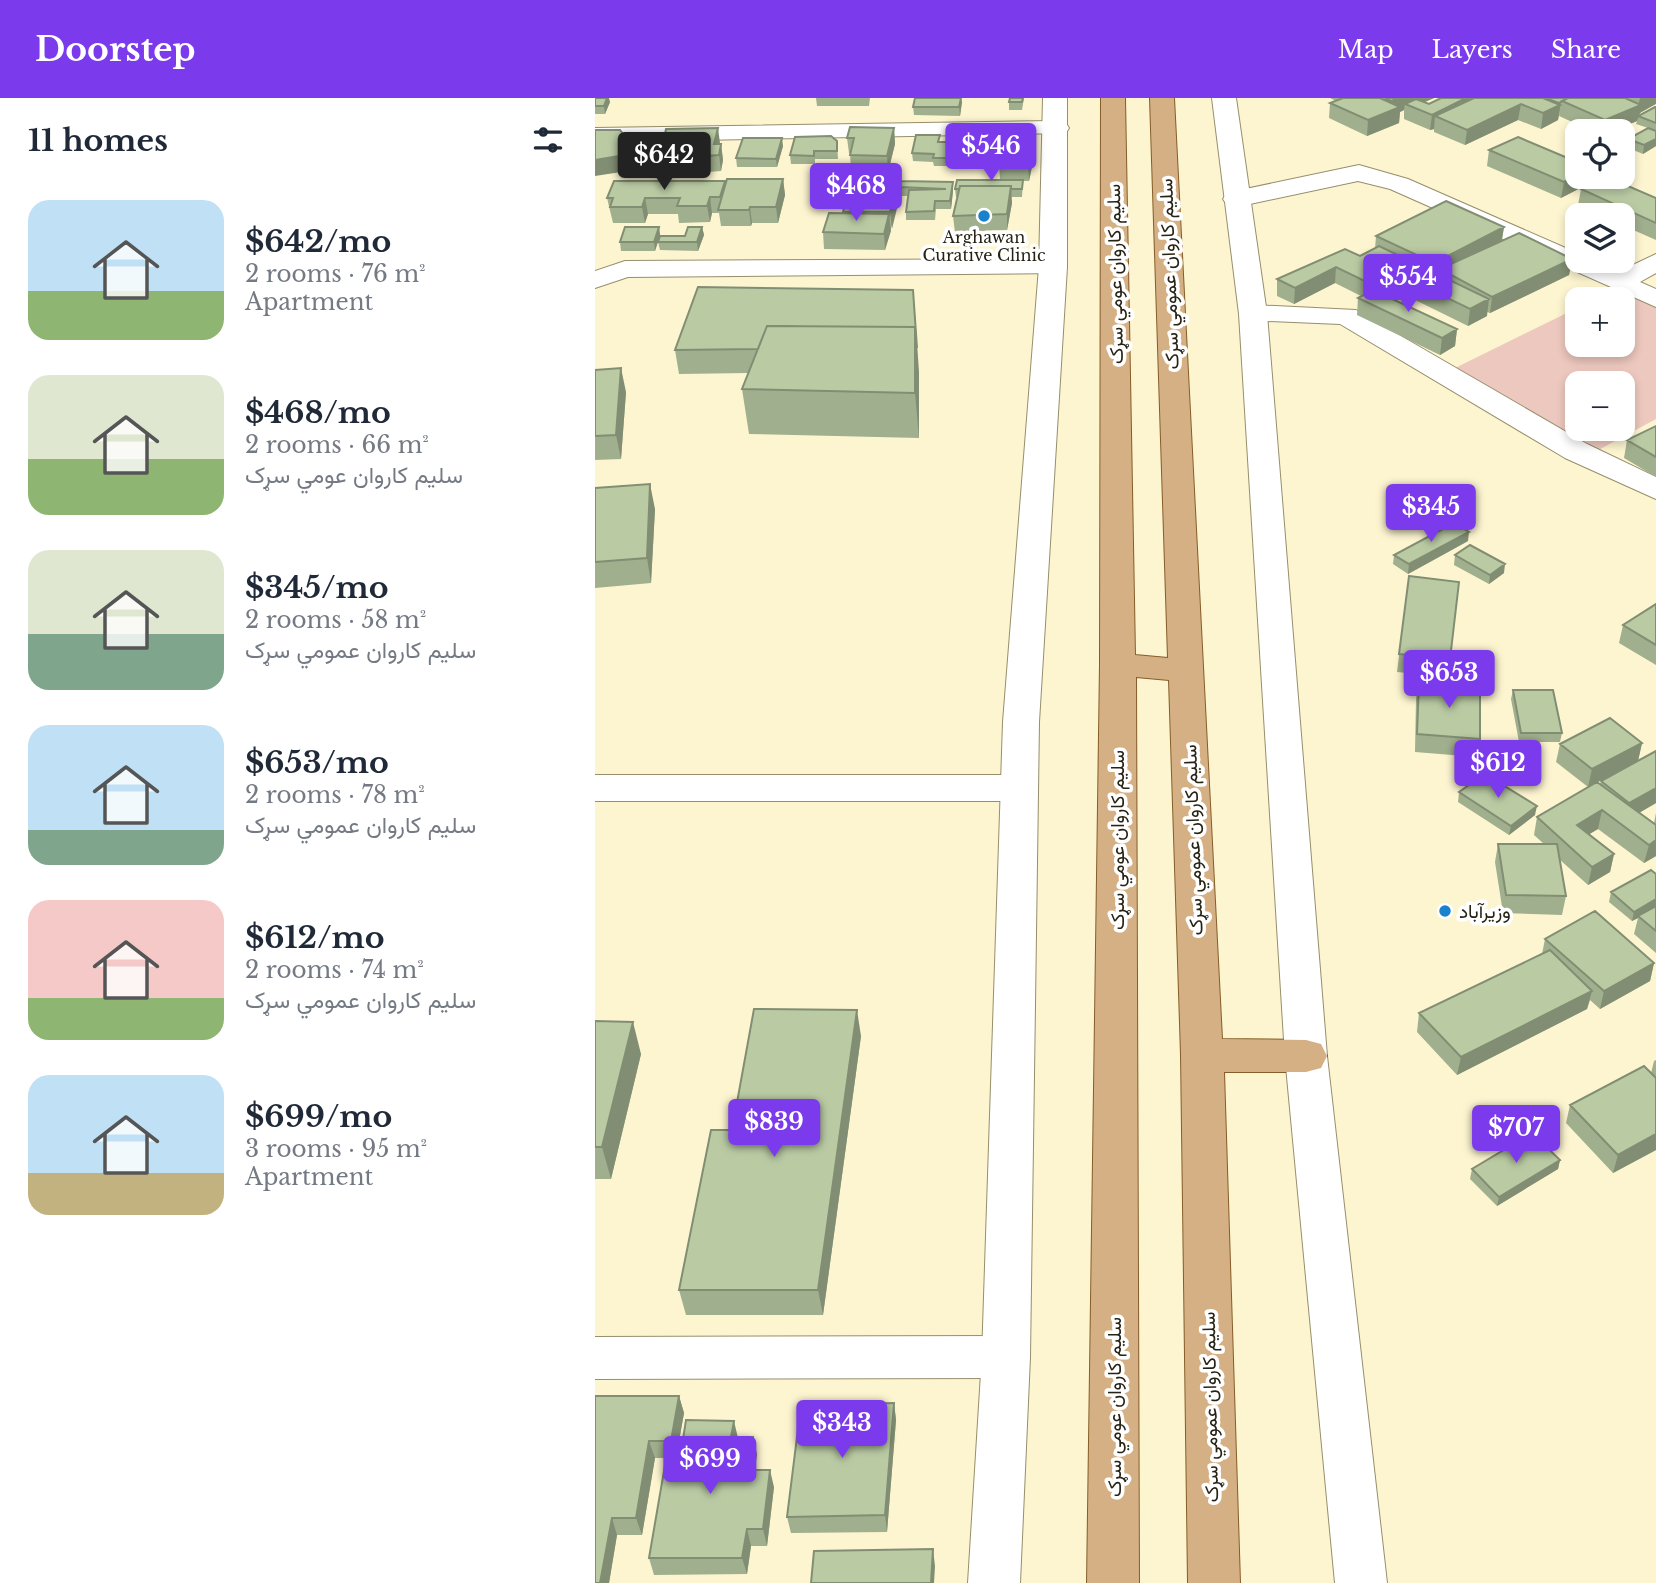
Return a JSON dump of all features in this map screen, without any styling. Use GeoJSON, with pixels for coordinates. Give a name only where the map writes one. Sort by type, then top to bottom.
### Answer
{"type":"FeatureCollection","features":[{"type":"Feature","properties":{"kind":"main road","name":"سلیم کاروان عومي سړک"},"geometry":{"type":"LineString","coordinates":[[1113,98],[1118,664],[1113,1583]]}},
{"type":"Feature","properties":{"kind":"main road","name":"سلیم کاروان عمومي سړک"},"geometry":{"type":"LineString","coordinates":[[1162,98],[1202,1055],[1214,1583]]}},
{"type":"Feature","properties":{"kind":"main road"},"geometry":{"type":"LineString","coordinates":[[1118,664],[1186,671]]}},
{"type":"Feature","properties":{"kind":"main road"},"geometry":{"type":"LineString","coordinates":[[1202,1055],[1307,1056]]}},
{"type":"Feature","properties":{"kind":"street"},"geometry":{"type":"LineString","coordinates":[[1224,98],[1253,314],[1307,1056],[1361,1583]]}},
{"type":"Feature","properties":{"kind":"street"},"geometry":{"type":"LineString","coordinates":[[595,135],[1056,113],[1053,267],[1018,788],[1006,1357],[994,1583]]}},
{"type":"Feature","properties":{"kind":"street"},"geometry":{"type":"LineString","coordinates":[[1236,199],[1359,173],[1399,184],[1656,299]]}},
{"type":"Feature","properties":{"kind":"street"},"geometry":{"type":"LineString","coordinates":[[1619,282],[1656,262]]}},
{"type":"Feature","properties":{"kind":"street"},"geometry":{"type":"LineString","coordinates":[[595,280],[625,269],[1053,267]]}},
{"type":"Feature","properties":{"kind":"street"},"geometry":{"type":"LineString","coordinates":[[1253,314],[1346,316],[1576,451],[1656,489]]}},
{"type":"Feature","properties":{"kind":"street"},"geometry":{"type":"LineString","coordinates":[[595,788],[1018,788]]}},
{"type":"Feature","properties":{"kind":"street"},"geometry":{"type":"LineString","coordinates":[[595,1358],[1006,1357]]}},
{"type":"Feature","properties":{"kind":"shaded area"},"geometry":{"type":"Polygon","coordinates":[[[1635,297],[1656,308],[1656,419],[1635,430],[1635,371],[1565,371],[1565,437],[1447,372],[1565,314],[1565,357],[1635,357],[1635,297]]]}},
{"type":"Feature","properties":{"kind":"shaded area"},"geometry":{"type":"Polygon","coordinates":[[[1571,441],[1615,441],[1593,453],[1571,441]]]}},
{"type":"Feature","properties":{"kind":"building"},"geometry":{"type":"Polygon","coordinates":[[[595,98],[607,98],[604,106],[595,106],[595,98]]]}},
{"type":"Feature","properties":{"kind":"building"},"geometry":{"type":"Polygon","coordinates":[[[915,98],[961,98],[959,107],[913,107],[915,98]]]}},
{"type":"Feature","properties":{"kind":"building"},"geometry":{"type":"Polygon","coordinates":[[[1010,98],[1023,98],[1022,102],[1009,102],[1010,98]]]}},
{"type":"Feature","properties":{"kind":"building"},"geometry":{"type":"Polygon","coordinates":[[[1343,98],[1380,98],[1400,107],[1368,120],[1330,103],[1343,98]]]}},
{"type":"Feature","properties":{"kind":"building"},"geometry":{"type":"Polygon","coordinates":[[[1441,98],[1466,98],[1432,115],[1405,104],[1416,99],[1429,104],[1441,98]]]}},
{"type":"Feature","properties":{"kind":"building"},"geometry":{"type":"Polygon","coordinates":[[[1474,98],[1543,98],[1560,105],[1543,113],[1521,104],[1467,130],[1435,116],[1474,98]]]}},
{"type":"Feature","properties":{"kind":"building"},"geometry":{"type":"Polygon","coordinates":[[[1545,98],[1568,98],[1559,103],[1545,98]]]}},
{"type":"Feature","properties":{"kind":"building"},"geometry":{"type":"Polygon","coordinates":[[[1568,98],[1625,98],[1641,105],[1603,119],[1562,101],[1568,98]]]}},
{"type":"Feature","properties":{"kind":"building"},"geometry":{"type":"Polygon","coordinates":[[[1656,107],[1656,123],[1638,116],[1656,107]]]}},
{"type":"Feature","properties":{"kind":"building"},"geometry":{"type":"Polygon","coordinates":[[[850,127],[894,128],[887,156],[850,155],[854,138],[847,138],[850,127]]]}},
{"type":"Feature","properties":{"kind":"building"},"geometry":{"type":"Polygon","coordinates":[[[964,127],[1020,128],[1017,141],[1033,142],[1028,165],[999,164],[1003,148],[988,147],[987,153],[965,153],[968,140],[961,140],[964,127]]]}},
{"type":"Feature","properties":{"kind":"building"},"geometry":{"type":"Polygon","coordinates":[[[718,128],[714,144],[721,144],[719,155],[669,159],[675,134],[665,134],[666,129],[718,128]]]}},
{"type":"Feature","properties":{"kind":"building"},"geometry":{"type":"Polygon","coordinates":[[[1648,128],[1656,131],[1656,139],[1644,145],[1635,142],[1635,135],[1648,128]]]}},
{"type":"Feature","properties":{"kind":"building"},"geometry":{"type":"Polygon","coordinates":[[[595,130],[620,130],[633,147],[627,148],[631,154],[595,160],[595,130]]]}},
{"type":"Feature","properties":{"kind":"building"},"geometry":{"type":"Polygon","coordinates":[[[916,135],[940,135],[938,142],[952,142],[949,158],[933,158],[934,154],[912,153],[916,135]]]}},
{"type":"Feature","properties":{"kind":"building"},"geometry":{"type":"Polygon","coordinates":[[[831,136],[837,141],[837,151],[814,151],[814,156],[790,155],[795,137],[831,136]]]}},
{"type":"Feature","properties":{"kind":"building"},"geometry":{"type":"Polygon","coordinates":[[[1518,137],[1565,157],[1565,182],[1564,182],[1489,150],[1518,137]]]}},
{"type":"Feature","properties":{"kind":"building"},"geometry":{"type":"Polygon","coordinates":[[[743,138],[782,138],[776,159],[736,158],[743,138]]]}},
{"type":"Feature","properties":{"kind":"building"},"geometry":{"type":"Polygon","coordinates":[[[727,179],[783,179],[776,207],[718,210],[727,179]]]}},
{"type":"Feature","properties":{"kind":"building"},"geometry":{"type":"Polygon","coordinates":[[[852,179],[899,180],[890,212],[843,212],[852,179]]]}},
{"type":"Feature","properties":{"kind":"building"},"geometry":{"type":"Polygon","coordinates":[[[957,180],[1023,180],[1022,189],[1011,189],[1011,186],[960,186],[955,189],[957,180]]]}},
{"type":"Feature","properties":{"kind":"building"},"geometry":{"type":"Polygon","coordinates":[[[614,181],[725,181],[720,197],[710,197],[707,206],[677,206],[680,198],[645,198],[642,207],[610,207],[613,198],[607,198],[614,181]]]}},
{"type":"Feature","properties":{"kind":"building"},"geometry":{"type":"Polygon","coordinates":[[[899,181],[953,182],[950,201],[935,201],[934,211],[906,212],[909,190],[946,189],[899,187],[899,181]]]}},
{"type":"Feature","properties":{"kind":"building"},"geometry":{"type":"Polygon","coordinates":[[[960,186],[1011,186],[1007,214],[953,216],[960,186]]]}},
{"type":"Feature","properties":{"kind":"building"},"geometry":{"type":"Polygon","coordinates":[[[1581,189],[1635,189],[1656,198],[1656,223],[1635,213],[1635,203],[1612,203],[1581,189]]]}},
{"type":"Feature","properties":{"kind":"building"},"geometry":{"type":"Polygon","coordinates":[[[1446,201],[1504,227],[1434,263],[1376,236],[1446,201]]]}},
{"type":"Feature","properties":{"kind":"building"},"geometry":{"type":"Polygon","coordinates":[[[829,213],[889,214],[884,234],[823,232],[829,213]]]}},
{"type":"Feature","properties":{"kind":"building"},"geometry":{"type":"Polygon","coordinates":[[[625,227],[659,227],[654,242],[620,242],[625,227]]]}},
{"type":"Feature","properties":{"kind":"building"},"geometry":{"type":"Polygon","coordinates":[[[688,227],[702,227],[697,242],[658,242],[660,236],[685,236],[688,227]]]}},
{"type":"Feature","properties":{"kind":"building"},"geometry":{"type":"Polygon","coordinates":[[[1519,233],[1565,256],[1565,262],[1492,297],[1440,269],[1519,233]]]}},
{"type":"Feature","properties":{"kind":"building"},"geometry":{"type":"Polygon","coordinates":[[[1379,246],[1489,299],[1470,309],[1400,275],[1377,287],[1336,267],[1295,288],[1277,279],[1345,249],[1360,256],[1379,246]]]}},
{"type":"Feature","properties":{"kind":"building"},"geometry":{"type":"Polygon","coordinates":[[[698,287],[913,290],[917,348],[915,327],[767,326],[758,349],[675,350],[698,287]]]}},
{"type":"Feature","properties":{"kind":"building"},"geometry":{"type":"Polygon","coordinates":[[[1373,290],[1457,329],[1442,338],[1358,298],[1373,290]]]}},
{"type":"Feature","properties":{"kind":"building"},"geometry":{"type":"Polygon","coordinates":[[[767,326],[915,327],[915,393],[742,389],[767,326]]]}},
{"type":"Feature","properties":{"kind":"building"},"geometry":{"type":"Polygon","coordinates":[[[621,368],[616,435],[595,436],[595,370],[621,368]]]}},
{"type":"Feature","properties":{"kind":"building"},"geometry":{"type":"Polygon","coordinates":[[[1656,426],[1656,457],[1629,441],[1635,441],[1635,436],[1656,426]]]}},
{"type":"Feature","properties":{"kind":"building"},"geometry":{"type":"Polygon","coordinates":[[[650,484],[647,558],[595,562],[595,488],[650,484]]]}},
{"type":"Feature","properties":{"kind":"building"},"geometry":{"type":"Polygon","coordinates":[[[1454,523],[1469,532],[1409,564],[1394,555],[1454,523]]]}},
{"type":"Feature","properties":{"kind":"building"},"geometry":{"type":"Polygon","coordinates":[[[1470,545],[1505,564],[1490,575],[1455,555],[1470,545]]]}},
{"type":"Feature","properties":{"kind":"building"},"geometry":{"type":"Polygon","coordinates":[[[1409,576],[1459,582],[1450,659],[1399,654],[1409,576]]]}},
{"type":"Feature","properties":{"kind":"building"},"geometry":{"type":"Polygon","coordinates":[[[1656,604],[1656,645],[1623,625],[1656,604]]]}},
{"type":"Feature","properties":{"kind":"building"},"geometry":{"type":"Polygon","coordinates":[[[1419,681],[1480,686],[1480,739],[1417,734],[1419,681]]]}},
{"type":"Feature","properties":{"kind":"building"},"geometry":{"type":"Polygon","coordinates":[[[1513,690],[1553,690],[1562,733],[1521,733],[1513,690]]]}},
{"type":"Feature","properties":{"kind":"building"},"geometry":{"type":"Polygon","coordinates":[[[1610,718],[1642,743],[1592,769],[1560,744],[1610,718]]]}},
{"type":"Feature","properties":{"kind":"building"},"geometry":{"type":"Polygon","coordinates":[[[1656,751],[1656,788],[1629,803],[1601,781],[1656,751]]]}},
{"type":"Feature","properties":{"kind":"building"},"geometry":{"type":"Polygon","coordinates":[[[1485,774],[1537,806],[1511,826],[1459,792],[1485,774]]]}},
{"type":"Feature","properties":{"kind":"building"},"geometry":{"type":"Polygon","coordinates":[[[1597,782],[1656,825],[1656,840],[1649,845],[1602,810],[1577,825],[1614,854],[1592,867],[1537,817],[1597,782]]]}},
{"type":"Feature","properties":{"kind":"building"},"geometry":{"type":"Polygon","coordinates":[[[1498,844],[1557,844],[1566,896],[1506,895],[1498,844]]]}},
{"type":"Feature","properties":{"kind":"building"},"geometry":{"type":"Polygon","coordinates":[[[1651,870],[1656,874],[1656,899],[1634,912],[1611,892],[1651,870]]]}},
{"type":"Feature","properties":{"kind":"building"},"geometry":{"type":"Polygon","coordinates":[[[1656,906],[1656,931],[1638,916],[1656,906]]]}},
{"type":"Feature","properties":{"kind":"building"},"geometry":{"type":"Polygon","coordinates":[[[1595,911],[1654,963],[1604,991],[1545,939],[1595,911]]]}},
{"type":"Feature","properties":{"kind":"building"},"geometry":{"type":"Polygon","coordinates":[[[1550,950],[1592,991],[1461,1057],[1419,1013],[1550,950]]]}},
{"type":"Feature","properties":{"kind":"building"},"geometry":{"type":"Polygon","coordinates":[[[754,1009],[857,1010],[818,1290],[679,1290],[711,1130],[732,1130],[754,1009]]]}},
{"type":"Feature","properties":{"kind":"building"},"geometry":{"type":"Polygon","coordinates":[[[595,1021],[633,1022],[602,1147],[595,1147],[595,1021]]]}},
{"type":"Feature","properties":{"kind":"building"},"geometry":{"type":"Polygon","coordinates":[[[1644,1066],[1656,1078],[1656,1134],[1618,1155],[1570,1105],[1644,1066]]]}},
{"type":"Feature","properties":{"kind":"building"},"geometry":{"type":"Polygon","coordinates":[[[1532,1133],[1560,1160],[1499,1197],[1472,1169],[1532,1133]]]}},
{"type":"Feature","properties":{"kind":"building"},"geometry":{"type":"Polygon","coordinates":[[[595,1396],[679,1396],[671,1441],[649,1441],[636,1518],[612,1518],[600,1583],[595,1583],[595,1396]]]}},
{"type":"Feature","properties":{"kind":"building"},"geometry":{"type":"Polygon","coordinates":[[[894,1403],[885,1515],[787,1517],[801,1405],[894,1403]]]}},
{"type":"Feature","properties":{"kind":"building"},"geometry":{"type":"Polygon","coordinates":[[[686,1420],[734,1421],[731,1437],[753,1437],[748,1470],[770,1470],[763,1529],[747,1529],[742,1558],[649,1558],[665,1465],[679,1465],[686,1420]]]}},
{"type":"Feature","properties":{"kind":"building"},"geometry":{"type":"Polygon","coordinates":[[[933,1549],[931,1583],[811,1583],[814,1551],[933,1549]]]}},
{"type":"Feature","properties":{"kind":"place","name":"Arghawan Curative Clinic"},"geometry":{"type":"Point","coordinates":[984,216]}},
{"type":"Feature","properties":{"kind":"place","name":"وزیرآباد"},"geometry":{"type":"Point","coordinates":[1445,911]}}]}
